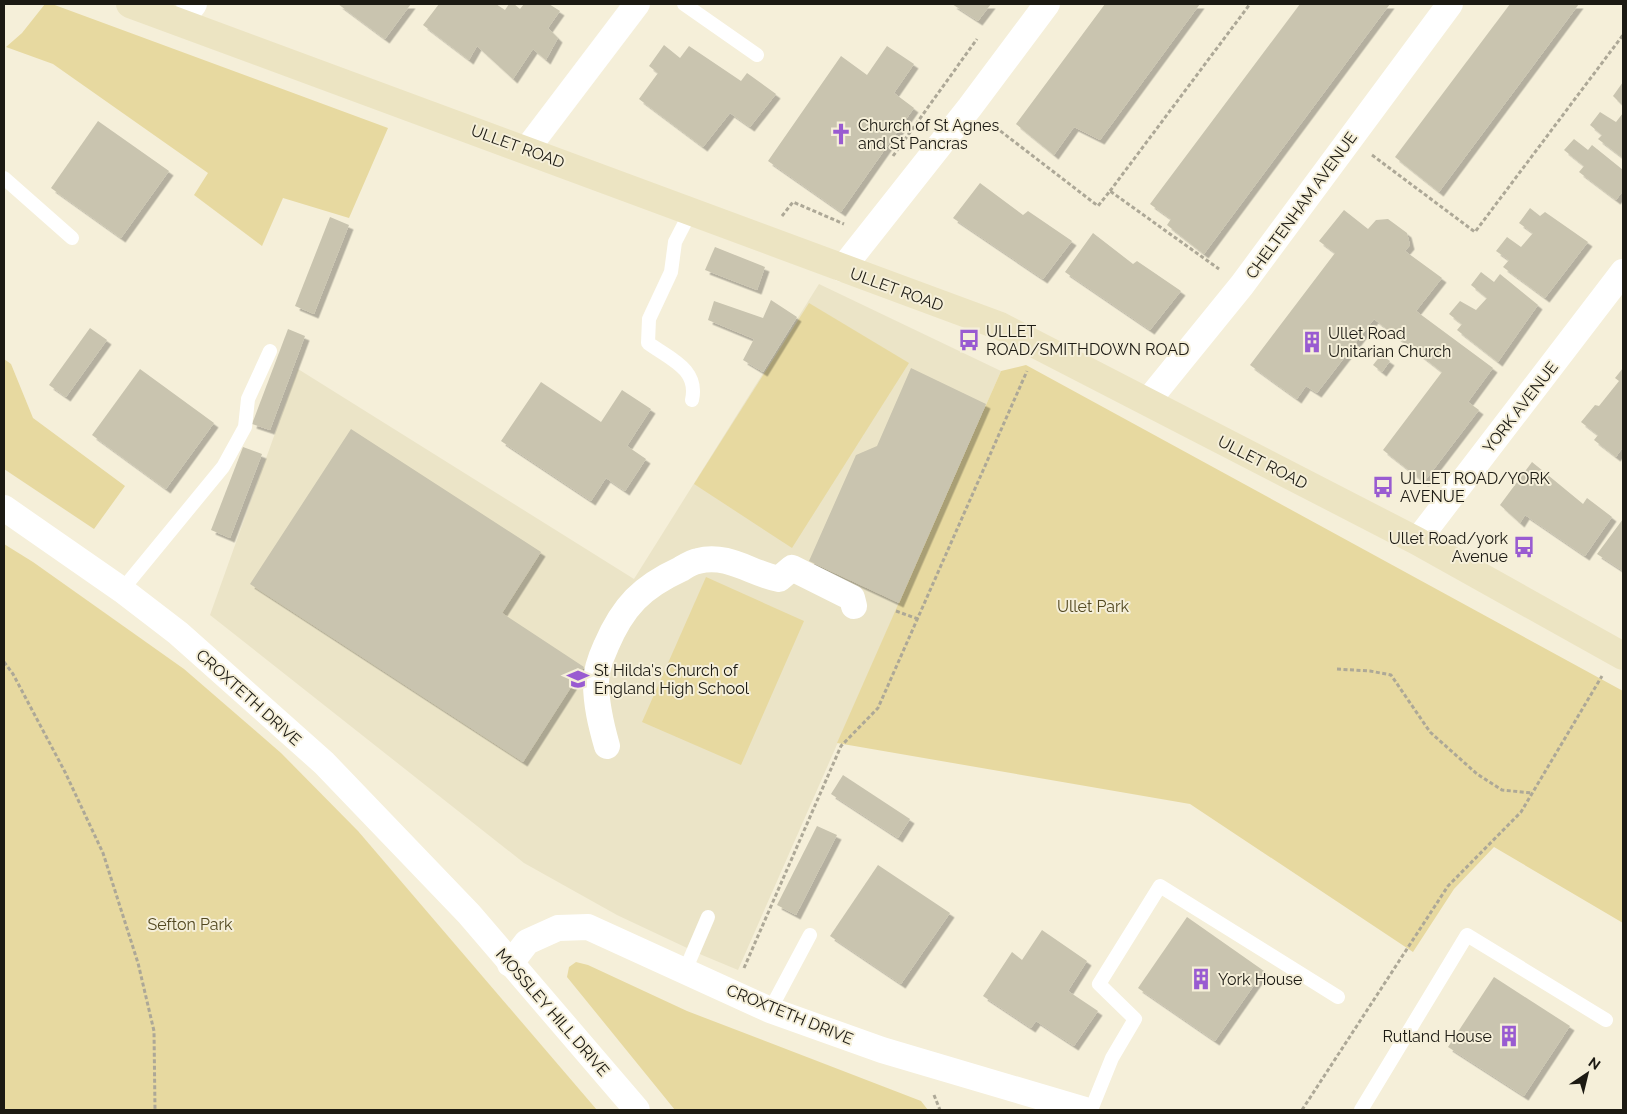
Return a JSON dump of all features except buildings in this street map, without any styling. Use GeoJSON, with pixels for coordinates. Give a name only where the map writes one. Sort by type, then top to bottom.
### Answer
{"type":"FeatureCollection","features":[{"type":"Feature","properties":{"kind":"main road","name":"ULLET ROAD"},"geometry":{"type":"LineString","coordinates":[[130,4],[187,13],[527,149],[842,269],[1000,326],[1416,541],[1620,654]]}},
{"type":"Feature","properties":{"kind":"street"},"geometry":{"type":"LineString","coordinates":[[527,149],[637,4]]}},
{"type":"Feature","properties":{"kind":"street"},"geometry":{"type":"LineString","coordinates":[[842,269],[970,107],[1047,4]]}},
{"type":"Feature","properties":{"kind":"street","name":"CHELTENHAM AVENUE"},"geometry":{"type":"LineString","coordinates":[[1147,402],[1242,286],[1450,4]]}},
{"type":"Feature","properties":{"kind":"street","name":"YORK AVENUE"},"geometry":{"type":"LineString","coordinates":[[1416,541],[1623,272]]}},
{"type":"Feature","properties":{"kind":"street","name":"CROXTETH DRIVE"},"geometry":{"type":"LineString","coordinates":[[4,508],[122,590],[178,634],[324,763],[469,914]]}},
{"type":"Feature","properties":{"kind":"street"},"geometry":{"type":"LineString","coordinates":[[606,746],[598,714],[596,680],[601,657],[614,628],[626,608],[652,583],[699,560],[720,560],[739,564],[779,579],[792,568],[852,598],[854,606]]}},
{"type":"Feature","properties":{"kind":"street","name":"MOSSLEY HILL DRIVE"},"geometry":{"type":"LineString","coordinates":[[469,914],[637,1110]]}},
{"type":"Feature","properties":{"kind":"street","name":"CROXTETH DRIVE"},"geometry":{"type":"LineString","coordinates":[[510,964],[527,942],[558,928],[588,927],[684,972],[735,992],[770,1010],[882,1050],[1085,1110]]}},
{"type":"Feature","properties":{"kind":"lane"},"geometry":{"type":"LineString","coordinates":[[684,4],[757,55]]}},
{"type":"Feature","properties":{"kind":"lane"},"geometry":{"type":"LineString","coordinates":[[4,178],[72,238]]}},
{"type":"Feature","properties":{"kind":"lane"},"geometry":{"type":"LineString","coordinates":[[691,211],[675,242],[671,272],[649,320],[648,343],[687,371],[695,386],[692,400]]}},
{"type":"Feature","properties":{"kind":"lane"},"geometry":{"type":"LineString","coordinates":[[122,590],[223,467],[245,427],[248,398],[270,350]]}},
{"type":"Feature","properties":{"kind":"lane"},"geometry":{"type":"LineString","coordinates":[[1091,1110],[1112,1058],[1135,1019],[1099,984],[1160,886],[1338,996]]}},
{"type":"Feature","properties":{"kind":"lane"},"geometry":{"type":"LineString","coordinates":[[684,972],[708,917]]}},
{"type":"Feature","properties":{"kind":"lane"},"geometry":{"type":"LineString","coordinates":[[770,1010],[810,935]]}},
{"type":"Feature","properties":{"kind":"lane"},"geometry":{"type":"LineString","coordinates":[[1362,1110],[1467,935],[1606,1020]]}},
{"type":"Feature","properties":{"kind":"path"},"geometry":{"type":"LineString","coordinates":[[970,107],[1098,206],[1250,4]]}},
{"type":"Feature","properties":{"kind":"path"},"geometry":{"type":"LineString","coordinates":[[1350,138],[1476,232],[1623,35]]}},
{"type":"Feature","properties":{"kind":"path"},"geometry":{"type":"LineString","coordinates":[[890,160],[977,39]]}},
{"type":"Feature","properties":{"kind":"path"},"geometry":{"type":"LineString","coordinates":[[1110,191],[1242,286]]}},
{"type":"Feature","properties":{"kind":"path"},"geometry":{"type":"LineString","coordinates":[[765,240],[793,202],[844,224],[850,216]]}},
{"type":"Feature","properties":{"kind":"path"},"geometry":{"type":"LineString","coordinates":[[735,992],[841,746],[878,708],[1038,346]]}},
{"type":"Feature","properties":{"kind":"path"},"geometry":{"type":"LineString","coordinates":[[896,611],[918,619]]}},
{"type":"Feature","properties":{"kind":"path"},"geometry":{"type":"LineString","coordinates":[[1302,1110],[1448,886],[1521,812],[1620,654]]}},
{"type":"Feature","properties":{"kind":"path"},"geometry":{"type":"LineString","coordinates":[[4,662],[13,674],[65,772],[103,853],[138,963],[154,1031],[155,1110]]}},
{"type":"Feature","properties":{"kind":"path"},"geometry":{"type":"LineString","coordinates":[[1337,669],[1370,671],[1391,675],[1430,732],[1477,774],[1502,790],[1532,793]]}},
{"type":"Feature","properties":{"kind":"shaded area","name":"St Hilda's Church of England High School"},"geometry":{"type":"Polygon","coordinates":[[[819,284],[1001,371],[738,970],[617,915],[524,863],[210,615],[298,369],[634,579],[819,284]]]}},
{"type":"Feature","properties":{"kind":"green space"},"geometry":{"type":"Polygon","coordinates":[[[45,4],[52,4],[388,128],[349,218],[283,198],[262,246],[194,195],[208,173],[53,64],[6,47],[22,33],[45,4]]]}},
{"type":"Feature","properties":{"kind":"green space"},"geometry":{"type":"Polygon","coordinates":[[[809,303],[909,363],[792,548],[694,484],[809,303]]]}},
{"type":"Feature","properties":{"kind":"green space"},"geometry":{"type":"Polygon","coordinates":[[[4,359],[11,364],[33,418],[125,486],[94,529],[4,469],[4,359]]]}},
{"type":"Feature","properties":{"kind":"green space","name":"Ullet Park"},"geometry":{"type":"Polygon","coordinates":[[[1026,365],[1623,691],[1623,923],[1494,847],[1454,889],[1413,952],[1190,804],[837,743],[1001,371],[1026,365]]]}},
{"type":"Feature","properties":{"kind":"green space","name":"Sefton Park"},"geometry":{"type":"Polygon","coordinates":[[[4,544],[33,562],[184,669],[281,753],[358,831],[597,1110],[4,1110],[4,544]]]}},
{"type":"Feature","properties":{"kind":"green space"},"geometry":{"type":"Polygon","coordinates":[[[706,577],[804,621],[741,765],[642,722],[706,577]]]}},
{"type":"Feature","properties":{"kind":"green space"},"geometry":{"type":"Polygon","coordinates":[[[576,962],[588,965],[687,1011],[921,1101],[928,1110],[675,1110],[567,977],[569,967],[576,962]]]}},
{"type":"Feature","properties":{"kind":"place","name":"Church of St Agnes and St Pancras"},"geometry":{"type":"Point","coordinates":[841,134]}},
{"type":"Feature","properties":{"kind":"place","name":"ULLET ROAD/SMITHDOWN ROAD"},"geometry":{"type":"Point","coordinates":[969,340]}},
{"type":"Feature","properties":{"kind":"place","name":"Ullet Road Unitarian Church"},"geometry":{"type":"Point","coordinates":[1312,342]}},
{"type":"Feature","properties":{"kind":"place","name":"ULLET ROAD/YORK AVENUE"},"geometry":{"type":"Point","coordinates":[1383,487]}},
{"type":"Feature","properties":{"kind":"place","name":"Ullet Road/york Avenue"},"geometry":{"type":"Point","coordinates":[1524,547]}},
{"type":"Feature","properties":{"kind":"place","name":"St Hilda's Church of England High School"},"geometry":{"type":"Point","coordinates":[578,679]}},
{"type":"Feature","properties":{"kind":"place","name":"York House"},"geometry":{"type":"Point","coordinates":[1201,979]}},
{"type":"Feature","properties":{"kind":"place","name":"Rutland House"},"geometry":{"type":"Point","coordinates":[1509,1036]}}]}
